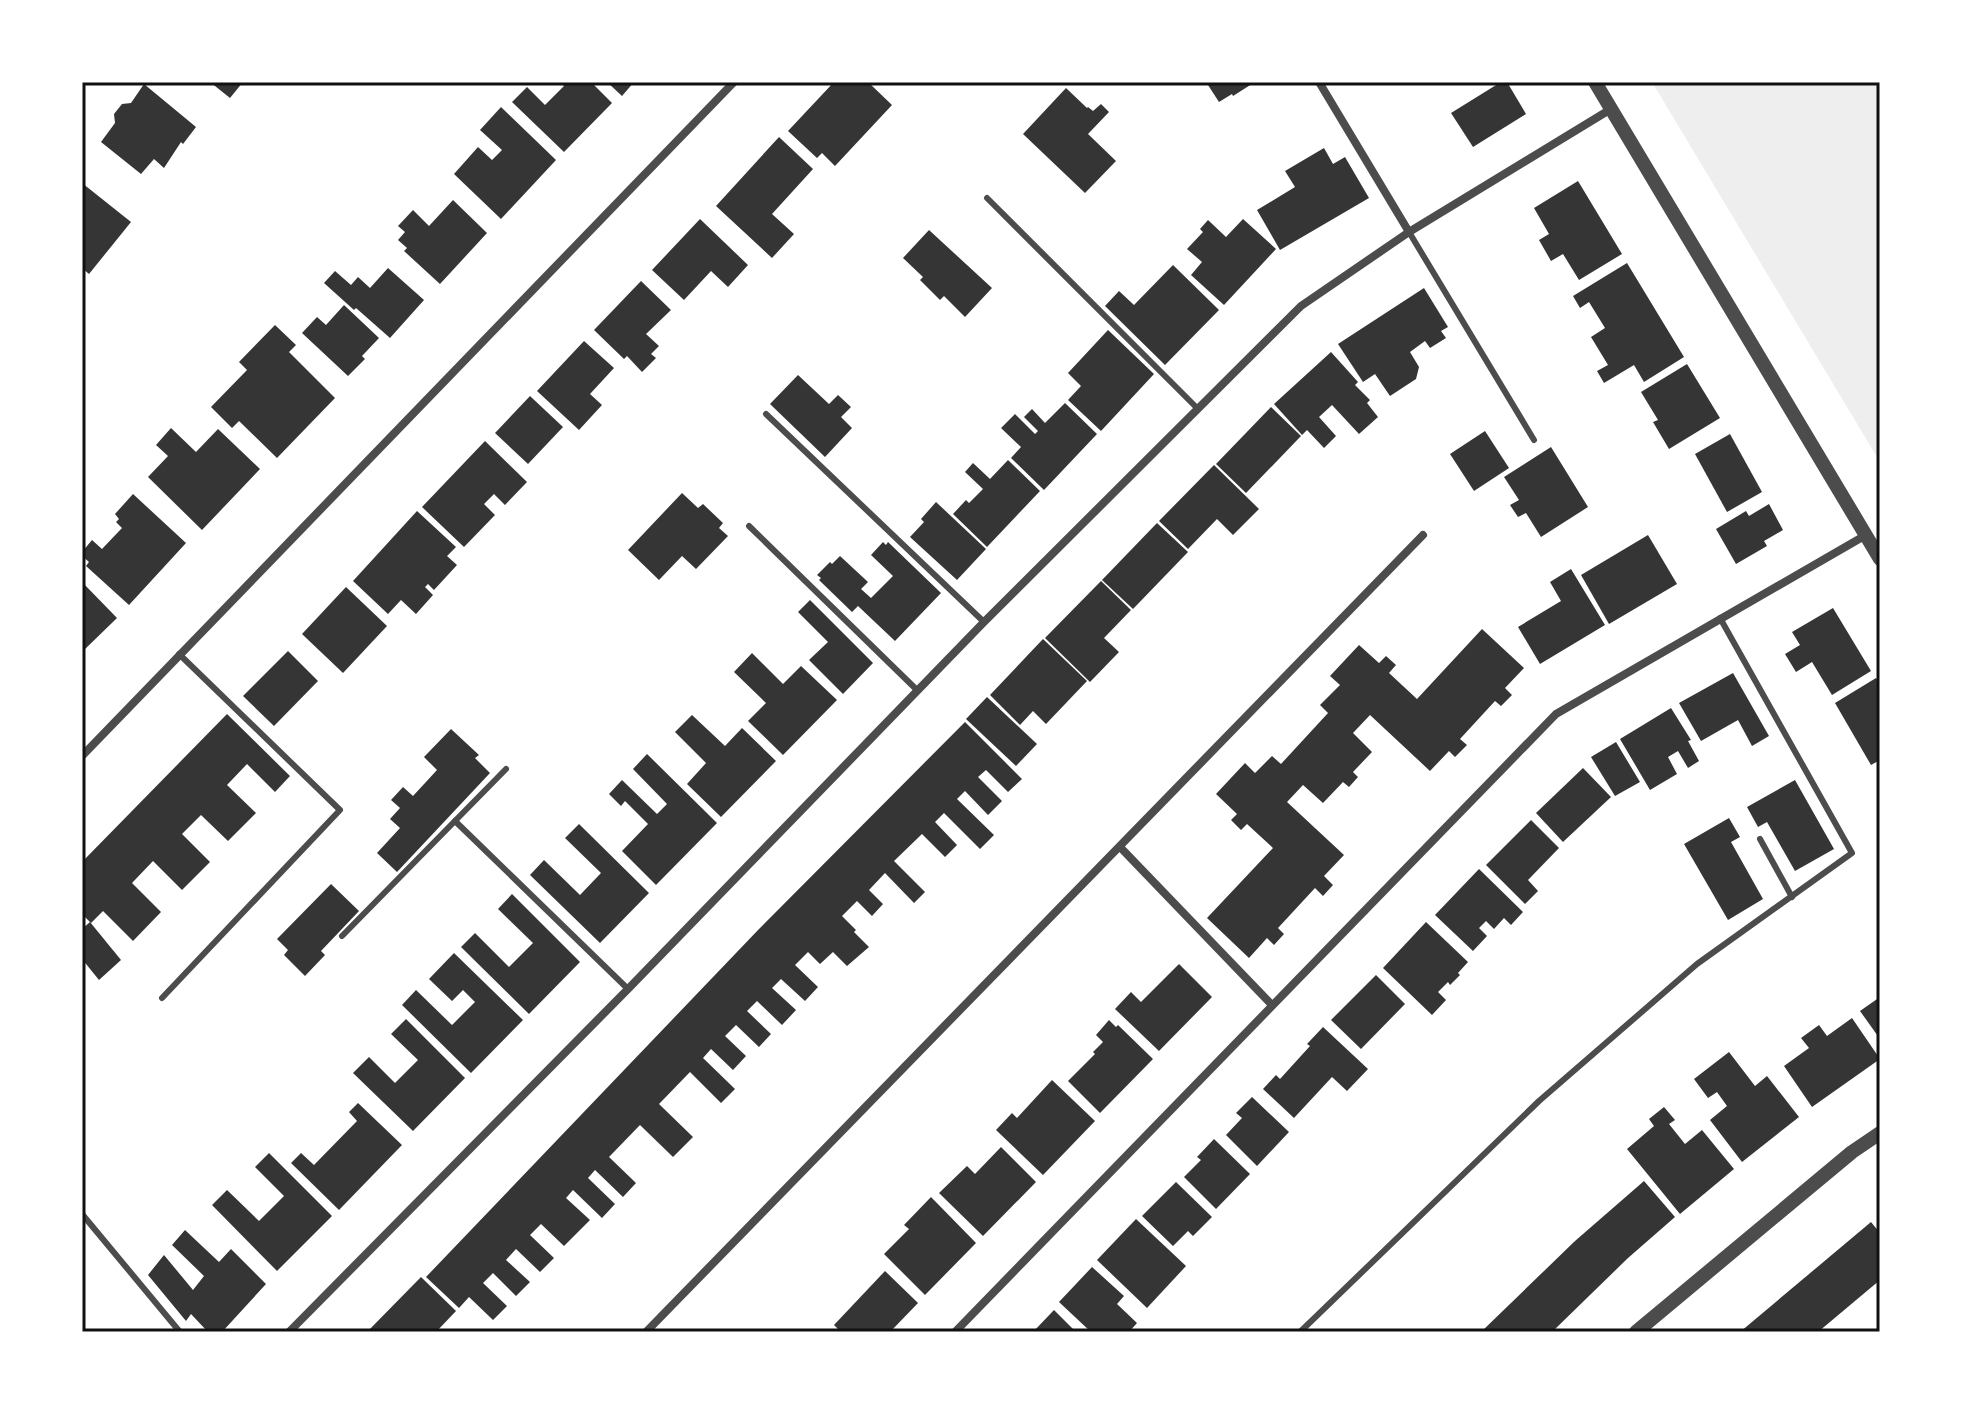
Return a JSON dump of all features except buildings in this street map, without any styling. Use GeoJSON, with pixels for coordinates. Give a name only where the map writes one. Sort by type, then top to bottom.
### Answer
{"type":"FeatureCollection","features":[{"type":"Feature","properties":{"kind":"street"},"geometry":{"type":"LineString","coordinates":[[82,756],[734,82]]}},
{"type":"Feature","properties":{"kind":"street"},"geometry":{"type":"LineString","coordinates":[[1319,82],[1409,232]]}},
{"type":"Feature","properties":{"kind":"street"},"geometry":{"type":"LineString","coordinates":[[1595,82],[1880,559]]}},
{"type":"Feature","properties":{"kind":"street"},"geometry":{"type":"LineString","coordinates":[[289,1332],[984,622],[1301,306],[1409,232],[1611,109]]}},
{"type":"Feature","properties":{"kind":"street"},"geometry":{"type":"LineString","coordinates":[[646,1332],[1423,535]]}},
{"type":"Feature","properties":{"kind":"street"},"geometry":{"type":"LineString","coordinates":[[955,1332],[1556,714],[1866,535]]}},
{"type":"Feature","properties":{"kind":"street"},"geometry":{"type":"LineString","coordinates":[[1120,847],[1272,1005]]}},
{"type":"Feature","properties":{"kind":"street"},"geometry":{"type":"LineString","coordinates":[[1636,1332],[1852,1152],[1880,1133]]}},
{"type":"Feature","properties":{"kind":"lane"},"geometry":{"type":"LineString","coordinates":[[987,198],[1197,408]]}},
{"type":"Feature","properties":{"kind":"lane"},"geometry":{"type":"LineString","coordinates":[[1409,232],[1534,440]]}},
{"type":"Feature","properties":{"kind":"lane"},"geometry":{"type":"LineString","coordinates":[[766,414],[984,622]]}},
{"type":"Feature","properties":{"kind":"lane"},"geometry":{"type":"LineString","coordinates":[[749,526],[918,691]]}},
{"type":"Feature","properties":{"kind":"lane"},"geometry":{"type":"LineString","coordinates":[[1300,1332],[1539,1101],[1697,964],[1852,853],[1720,618]]}},
{"type":"Feature","properties":{"kind":"lane"},"geometry":{"type":"LineString","coordinates":[[162,998],[340,810],[179,654]]}},
{"type":"Feature","properties":{"kind":"lane"},"geometry":{"type":"LineString","coordinates":[[342,936],[506,769]]}},
{"type":"Feature","properties":{"kind":"lane"},"geometry":{"type":"LineString","coordinates":[[455,821],[628,989]]}},
{"type":"Feature","properties":{"kind":"lane"},"geometry":{"type":"LineString","coordinates":[[1760,839],[1792,897]]}},
{"type":"Feature","properties":{"kind":"lane"},"geometry":{"type":"LineString","coordinates":[[82,1214],[180,1332]]}},
{"type":"Feature","properties":{"kind":"shaded area"},"geometry":{"type":"Polygon","coordinates":[[[1652,82],[1880,82],[1880,462],[1652,82]]]}}]}
